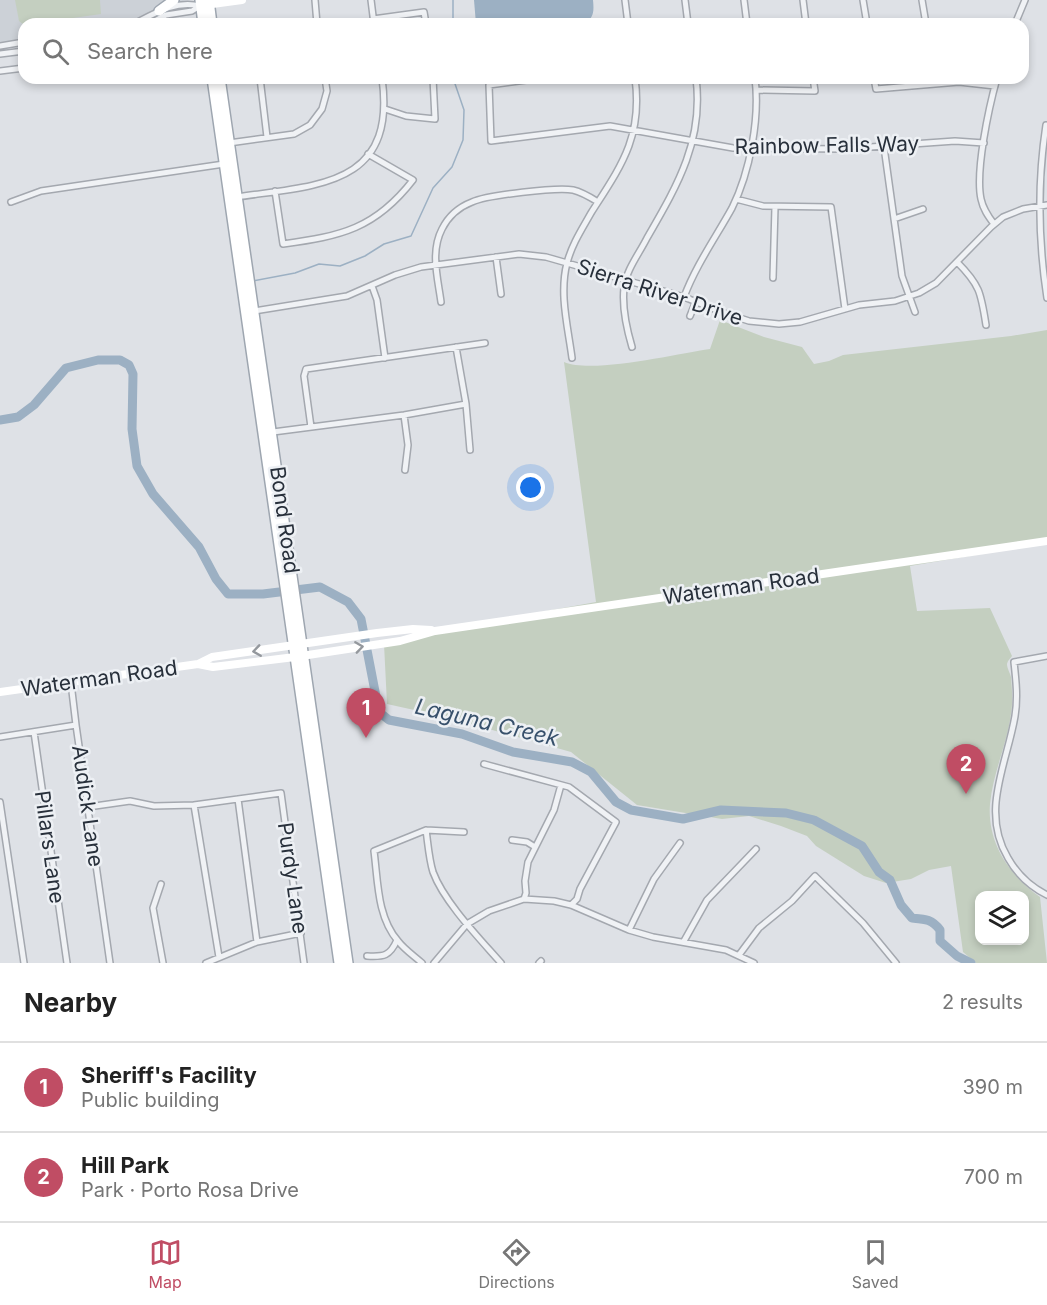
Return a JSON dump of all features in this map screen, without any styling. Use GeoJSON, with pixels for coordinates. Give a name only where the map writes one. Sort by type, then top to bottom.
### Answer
{"type":"FeatureCollection","features":[{"type":"Feature","properties":{"kind":"main road"},"geometry":{"type":"LineString","coordinates":[[159,11],[174,0]]}},
{"type":"Feature","properties":{"kind":"main road"},"geometry":{"type":"LineString","coordinates":[[205,3],[242,0]]}},
{"type":"Feature","properties":{"kind":"main road"},"geometry":{"type":"LineString","coordinates":[[204,18],[205,3]]}},
{"type":"Feature","properties":{"kind":"main road"},"geometry":{"type":"LineString","coordinates":[[205,3],[210,18]]}},
{"type":"Feature","properties":{"kind":"main road","name":"Bond Road"},"geometry":{"type":"LineString","coordinates":[[213,84],[237,197],[244,272]]}},
{"type":"Feature","properties":{"kind":"main road","name":"Bond Road"},"geometry":{"type":"LineString","coordinates":[[221,84],[226,146],[225,164],[248,295],[255,374],[348,963]]}},
{"type":"Feature","properties":{"kind":"main road","name":"Bond Road"},"geometry":{"type":"LineString","coordinates":[[250,311],[273,432],[288,581]]}},
{"type":"Feature","properties":{"kind":"main road"},"geometry":{"type":"LineString","coordinates":[[255,374],[261,386],[267,427],[273,432]]}},
{"type":"Feature","properties":{"kind":"main road","name":"Waterman Road"},"geometry":{"type":"LineString","coordinates":[[198,664],[213,667],[299,656],[400,641],[435,631],[1047,542]]}},
{"type":"Feature","properties":{"kind":"main road","name":"Waterman Road"},"geometry":{"type":"LineString","coordinates":[[0,692],[198,664],[212,657],[377,633],[413,629],[435,631]]}},
{"type":"Feature","properties":{"kind":"main road","name":"Bond Road"},"geometry":{"type":"LineString","coordinates":[[299,656],[339,963]]}},
{"type":"Feature","properties":{"kind":"street"},"geometry":{"type":"LineString","coordinates":[[315,0],[316,18]]}},
{"type":"Feature","properties":{"kind":"street"},"geometry":{"type":"LineString","coordinates":[[370,0],[373,18]]}},
{"type":"Feature","properties":{"kind":"street"},"geometry":{"type":"LineString","coordinates":[[625,0],[627,18]]}},
{"type":"Feature","properties":{"kind":"street"},"geometry":{"type":"LineString","coordinates":[[685,0],[687,18]]}},
{"type":"Feature","properties":{"kind":"street"},"geometry":{"type":"LineString","coordinates":[[744,0],[746,18]]}},
{"type":"Feature","properties":{"kind":"street"},"geometry":{"type":"LineString","coordinates":[[803,0],[805,18]]}},
{"type":"Feature","properties":{"kind":"street"},"geometry":{"type":"LineString","coordinates":[[863,0],[866,18]]}},
{"type":"Feature","properties":{"kind":"street"},"geometry":{"type":"LineString","coordinates":[[922,0],[925,18]]}},
{"type":"Feature","properties":{"kind":"street"},"geometry":{"type":"LineString","coordinates":[[1018,18],[1025,0]]}},
{"type":"Feature","properties":{"kind":"street"},"geometry":{"type":"LineString","coordinates":[[146,18],[186,2],[205,3]]}},
{"type":"Feature","properties":{"kind":"street"},"geometry":{"type":"LineString","coordinates":[[160,18],[192,11],[205,3]]}},
{"type":"Feature","properties":{"kind":"street"},"geometry":{"type":"LineString","coordinates":[[394,18],[424,12],[425,18]]}},
{"type":"Feature","properties":{"kind":"street"},"geometry":{"type":"LineString","coordinates":[[0,46],[18,43]]}},
{"type":"Feature","properties":{"kind":"street"},"geometry":{"type":"LineString","coordinates":[[0,54],[18,52]]}},
{"type":"Feature","properties":{"kind":"street"},"geometry":{"type":"LineString","coordinates":[[0,71],[18,69]]}},
{"type":"Feature","properties":{"kind":"street"},"geometry":{"type":"LineString","coordinates":[[261,84],[267,137]]}},
{"type":"Feature","properties":{"kind":"street"},"geometry":{"type":"LineString","coordinates":[[226,146],[294,134],[310,125],[322,109],[327,92],[326,84]]}},
{"type":"Feature","properties":{"kind":"street"},"geometry":{"type":"LineString","coordinates":[[237,197],[320,184],[339,178],[354,169],[368,154],[379,136],[385,110],[383,84]]}},
{"type":"Feature","properties":{"kind":"street"},"geometry":{"type":"LineString","coordinates":[[385,110],[406,116],[435,119],[434,84]]}},
{"type":"Feature","properties":{"kind":"street","name":"Rainbow Falls Way"},"geometry":{"type":"LineString","coordinates":[[496,84],[489,85],[491,141],[600,127],[635,130],[733,148],[842,149],[955,141],[984,143]]}},
{"type":"Feature","properties":{"kind":"street"},"geometry":{"type":"LineString","coordinates":[[572,358],[564,301],[567,263],[575,242],[623,161],[635,130],[638,108],[636,84]]}},
{"type":"Feature","properties":{"kind":"street"},"geometry":{"type":"LineString","coordinates":[[632,347],[624,297],[626,280],[676,188],[688,158],[697,113],[696,84]]}},
{"type":"Feature","properties":{"kind":"street"},"geometry":{"type":"LineString","coordinates":[[684,297],[694,274],[736,199],[747,169],[756,106],[755,84]]}},
{"type":"Feature","properties":{"kind":"street"},"geometry":{"type":"LineString","coordinates":[[756,90],[815,91],[814,84]]}},
{"type":"Feature","properties":{"kind":"street"},"geometry":{"type":"LineString","coordinates":[[875,84],[876,89],[935,84]]}},
{"type":"Feature","properties":{"kind":"street"},"geometry":{"type":"LineString","coordinates":[[977,84],[995,86],[984,143],[980,193],[984,209],[994,224]]}},
{"type":"Feature","properties":{"kind":"street"},"geometry":{"type":"LineString","coordinates":[[1046,125],[1038,205],[1047,298]]}},
{"type":"Feature","properties":{"kind":"street"},"geometry":{"type":"LineString","coordinates":[[884,147],[902,276],[915,312]]}},
{"type":"Feature","properties":{"kind":"street"},"geometry":{"type":"LineString","coordinates":[[275,191],[283,244],[325,238],[350,231],[384,212],[413,180],[368,154]]}},
{"type":"Feature","properties":{"kind":"street"},"geometry":{"type":"LineString","coordinates":[[11,202],[41,191],[225,164]]}},
{"type":"Feature","properties":{"kind":"street"},"geometry":{"type":"LineString","coordinates":[[441,302],[436,245],[442,229],[458,210],[485,198],[556,189],[581,193],[598,202]]}},
{"type":"Feature","properties":{"kind":"street"},"geometry":{"type":"LineString","coordinates":[[736,199],[755,205],[775,207],[831,207],[845,309]]}},
{"type":"Feature","properties":{"kind":"street","name":"Sierra River Drive"},"geometry":{"type":"LineString","coordinates":[[250,311],[337,299],[402,272],[436,265],[496,257],[533,255],[684,297],[738,318],[764,323],[800,322],[869,303],[895,301],[909,297],[936,283],[994,224],[1012,213],[1038,205],[1047,205]]}},
{"type":"Feature","properties":{"kind":"street"},"geometry":{"type":"LineString","coordinates":[[773,278],[775,207]]}},
{"type":"Feature","properties":{"kind":"street"},"geometry":{"type":"LineString","coordinates":[[894,219],[923,209]]}},
{"type":"Feature","properties":{"kind":"street"},"geometry":{"type":"LineString","coordinates":[[496,257],[501,294]]}},
{"type":"Feature","properties":{"kind":"street"},"geometry":{"type":"LineString","coordinates":[[957,262],[977,285],[982,297],[986,325]]}},
{"type":"Feature","properties":{"kind":"street"},"geometry":{"type":"LineString","coordinates":[[372,286],[377,300],[385,358]]}},
{"type":"Feature","properties":{"kind":"street"},"geometry":{"type":"LineString","coordinates":[[690,316],[696,301]]}},
{"type":"Feature","properties":{"kind":"street"},"geometry":{"type":"LineString","coordinates":[[311,427],[304,376],[306,369],[485,343]]}},
{"type":"Feature","properties":{"kind":"street"},"geometry":{"type":"LineString","coordinates":[[456,347],[466,404],[470,450]]}},
{"type":"Feature","properties":{"kind":"street"},"geometry":{"type":"LineString","coordinates":[[273,432],[404,415],[466,404]]}},
{"type":"Feature","properties":{"kind":"street"},"geometry":{"type":"LineString","coordinates":[[404,415],[408,445],[405,470]]}},
{"type":"Feature","properties":{"kind":"street"},"geometry":{"type":"LineString","coordinates":[[1047,656],[1014,662],[1017,700],[996,794],[996,827],[1004,852],[1014,869],[1028,883],[1047,895]]}},
{"type":"Feature","properties":{"kind":"street"},"geometry":{"type":"LineString","coordinates":[[70,683],[76,725]]}},
{"type":"Feature","properties":{"kind":"street","name":"Audick Lane"},"geometry":{"type":"LineString","coordinates":[[0,737],[76,725],[110,963]]}},
{"type":"Feature","properties":{"kind":"street","name":"Pillars Lane"},"geometry":{"type":"LineString","coordinates":[[34,732],[67,963]]}},
{"type":"Feature","properties":{"kind":"street"},"geometry":{"type":"LineString","coordinates":[[484,764],[569,787],[579,792],[616,822],[580,889],[577,899],[571,905]]}},
{"type":"Feature","properties":{"kind":"street"},"geometry":{"type":"LineString","coordinates":[[524,899],[526,868],[554,810],[561,785]]}},
{"type":"Feature","properties":{"kind":"street","name":"Purdy Lane"},"geometry":{"type":"LineString","coordinates":[[238,799],[280,793],[304,963]]}},
{"type":"Feature","properties":{"kind":"street"},"geometry":{"type":"LineString","coordinates":[[88,807],[130,801],[154,806],[194,805],[238,799],[257,942]]}},
{"type":"Feature","properties":{"kind":"street"},"geometry":{"type":"LineString","coordinates":[[0,802],[24,963]]}},
{"type":"Feature","properties":{"kind":"street"},"geometry":{"type":"LineString","coordinates":[[194,805],[219,957]]}},
{"type":"Feature","properties":{"kind":"street"},"geometry":{"type":"LineString","coordinates":[[426,830],[436,879],[467,924],[501,963]]}},
{"type":"Feature","properties":{"kind":"street"},"geometry":{"type":"LineString","coordinates":[[422,963],[397,940],[383,916],[374,851],[426,830],[464,832]]}},
{"type":"Feature","properties":{"kind":"street"},"geometry":{"type":"LineString","coordinates":[[512,840],[527,842],[535,847]]}},
{"type":"Feature","properties":{"kind":"street"},"geometry":{"type":"LineString","coordinates":[[629,930],[654,879],[680,843]]}},
{"type":"Feature","properties":{"kind":"street"},"geometry":{"type":"LineString","coordinates":[[684,941],[707,900],[756,849]]}},
{"type":"Feature","properties":{"kind":"street"},"geometry":{"type":"LineString","coordinates":[[739,955],[759,928],[786,906],[814,876],[863,923],[896,963]]}},
{"type":"Feature","properties":{"kind":"street"},"geometry":{"type":"LineString","coordinates":[[161,884],[153,908],[163,963]]}},
{"type":"Feature","properties":{"kind":"street"},"geometry":{"type":"LineString","coordinates":[[434,963],[467,924],[489,911],[524,899],[554,901],[571,905],[629,930],[739,955],[754,963]]}},
{"type":"Feature","properties":{"kind":"street"},"geometry":{"type":"LineString","coordinates":[[206,963],[257,942],[301,933]]}},
{"type":"Feature","properties":{"kind":"street"},"geometry":{"type":"LineString","coordinates":[[367,956],[377,957],[388,954],[393,950],[397,940]]}},
{"type":"Feature","properties":{"kind":"shaded area"},"geometry":{"type":"Polygon","coordinates":[[[0,0],[188,0],[167,4],[141,18],[18,18],[18,42],[0,44],[0,0]]]}},
{"type":"Feature","properties":{"kind":"green space"},"geometry":{"type":"Polygon","coordinates":[[[15,0],[100,0],[101,14],[73,18],[18,18],[15,0]]]}},
{"type":"Feature","properties":{"kind":"green space"},"geometry":{"type":"Polygon","coordinates":[[[720,320],[764,337],[802,347],[814,364],[843,355],[1047,330],[1047,543],[910,566],[917,611],[990,608],[1012,656],[1007,664],[1011,677],[1011,714],[992,792],[990,818],[996,845],[1002,857],[1019,879],[1040,897],[1047,963],[976,963],[963,952],[951,866],[929,870],[911,879],[886,883],[864,876],[816,846],[807,836],[781,826],[749,816],[722,819],[637,805],[571,752],[446,717],[387,704],[384,644],[454,628],[596,602],[564,362],[594,366],[710,349],[720,320]]]}},
{"type":"Feature","properties":{"kind":"water"},"geometry":{"type":"Polygon","coordinates":[[[474,0],[593,0],[591,18],[476,18],[474,0]]]}},
{"type":"Feature","properties":{"kind":"waterway"},"geometry":{"type":"LineString","coordinates":[[453,0],[453,18]]}},
{"type":"Feature","properties":{"kind":"waterway"},"geometry":{"type":"LineString","coordinates":[[253,281],[295,273],[319,264],[340,266],[365,256],[384,244],[411,236],[433,188],[452,167],[463,140],[464,110],[455,84]]}},
{"type":"Feature","properties":{"kind":"waterway","name":"Laguna Creek"},"geometry":{"type":"LineString","coordinates":[[0,420],[18,417],[34,405],[66,368],[98,360],[120,360],[129,365],[133,374],[132,429],[137,466],[153,494],[199,547],[216,579],[228,594],[263,594],[320,587],[348,602],[361,619],[379,712],[389,720],[462,734],[513,752],[572,762],[591,772],[616,802],[631,810],[683,819],[721,810],[786,813],[814,820],[862,846],[879,872],[890,880],[901,905],[912,918],[924,919],[934,924],[940,930],[940,941],[957,956],[971,963]]}},
{"type":"Feature","properties":{"kind":"place","name":"Sheriff's Facility"},"geometry":{"type":"Point","coordinates":[366,738]}},
{"type":"Feature","properties":{"kind":"place","name":"Hill Park"},"geometry":{"type":"Point","coordinates":[966,794]}}]}
